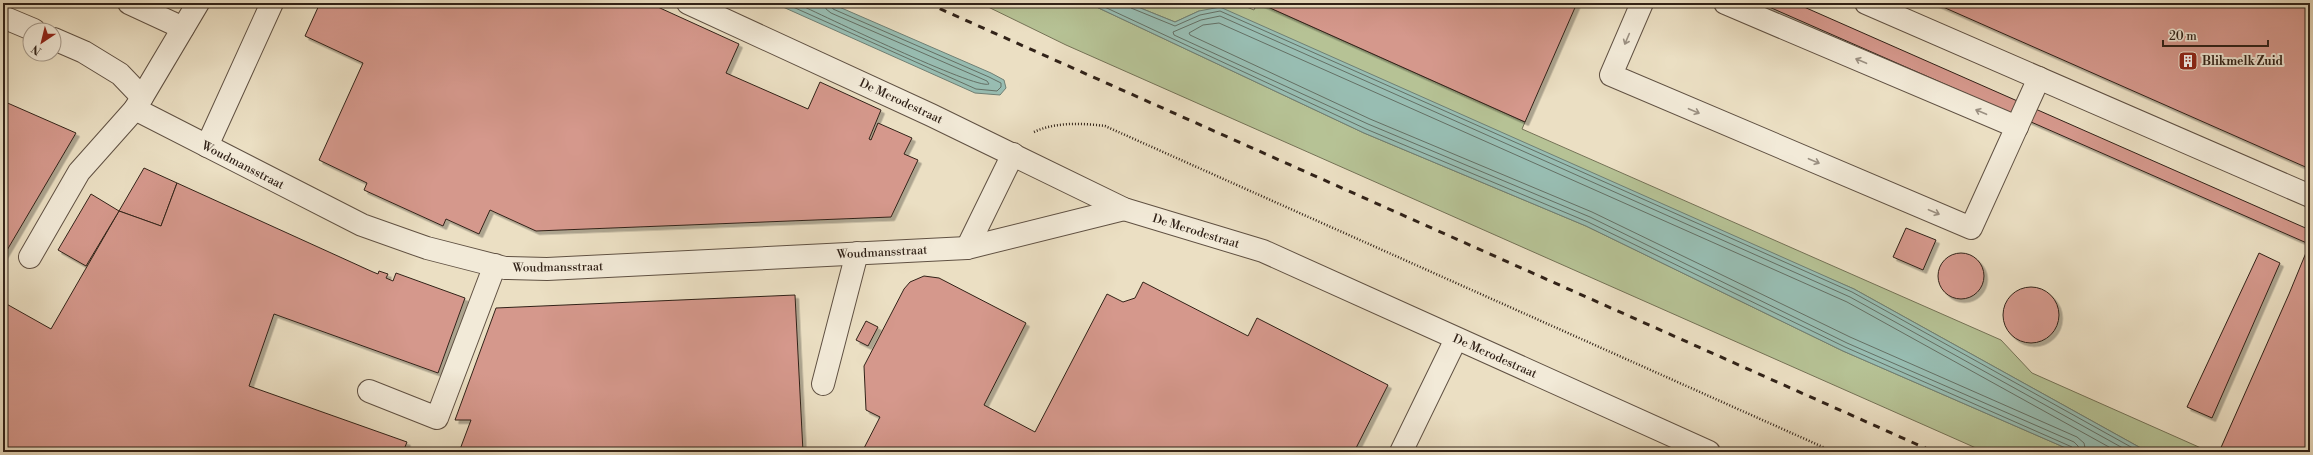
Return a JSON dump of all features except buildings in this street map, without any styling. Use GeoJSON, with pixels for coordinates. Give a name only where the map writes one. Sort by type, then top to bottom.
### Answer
{"type":"FeatureCollection","features":[{"type":"Feature","properties":{"kind":"street"},"geometry":{"type":"LineString","coordinates":[[129,3],[183,28]]}},
{"type":"Feature","properties":{"kind":"street"},"geometry":{"type":"LineString","coordinates":[[30,257],[79,172],[139,103],[198,3]]}},
{"type":"Feature","properties":{"kind":"street"},"geometry":{"type":"LineString","coordinates":[[207,146],[272,3]]}},
{"type":"Feature","properties":{"kind":"street","name":"De Merodestraat"},"geometry":{"type":"LineString","coordinates":[[688,3],[1013,154],[1124,209],[1263,251],[1709,452]]}},
{"type":"Feature","properties":{"kind":"street"},"geometry":{"type":"LineString","coordinates":[[1642,3],[1611,75],[1971,228],[2039,78]]}},
{"type":"Feature","properties":{"kind":"street"},"geometry":{"type":"LineString","coordinates":[[1725,3],[2017,128]]}},
{"type":"Feature","properties":{"kind":"street"},"geometry":{"type":"LineString","coordinates":[[1866,3],[2310,196]]}},
{"type":"Feature","properties":{"kind":"street"},"geometry":{"type":"LineString","coordinates":[[3,17],[22,25]]}},
{"type":"Feature","properties":{"kind":"street","name":"Woudmansstraat"},"geometry":{"type":"LineString","coordinates":[[62,42],[84,52],[120,74],[139,103],[207,146],[362,225],[427,248],[505,268],[547,269],[967,248],[1124,209]]}},
{"type":"Feature","properties":{"kind":"street"},"geometry":{"type":"LineString","coordinates":[[967,248],[1013,154]]}},
{"type":"Feature","properties":{"kind":"street"},"geometry":{"type":"LineString","coordinates":[[823,384],[857,253]]}},
{"type":"Feature","properties":{"kind":"street"},"geometry":{"type":"LineString","coordinates":[[369,391],[437,418],[495,265]]}},
{"type":"Feature","properties":{"kind":"street"},"geometry":{"type":"LineString","coordinates":[[1401,452],[1456,339]]}},
{"type":"Feature","properties":{"kind":"path"},"geometry":{"type":"LineString","coordinates":[[1013,154],[1022,139],[1044,128],[1078,123],[1105,126],[1834,452]]}},
{"type":"Feature","properties":{"kind":"green space"},"geometry":{"type":"Polygon","coordinates":[[[980,3],[1088,3],[1364,133],[1586,226],[1843,351],[2075,452],[1985,452],[1066,45],[980,3]]]}},
{"type":"Feature","properties":{"kind":"green space"},"geometry":{"type":"Polygon","coordinates":[[[1128,3],[1237,3],[1254,10],[1257,3],[1259,3],[1525,122],[1522,129],[2001,340],[2032,373],[2210,452],[2148,452],[1854,289],[1199,11],[1175,22],[1128,3]]]}},
{"type":"Feature","properties":{"kind":"water"},"geometry":{"type":"Polygon","coordinates":[[[774,3],[830,3],[991,73],[1004,80],[1006,88],[1000,95],[975,93],[774,3]]]}},
{"type":"Feature","properties":{"kind":"water"},"geometry":{"type":"Polygon","coordinates":[[[1088,3],[1128,3],[1175,22],[1199,11],[1220,7],[1854,289],[2148,452],[2075,452],[1843,351],[1586,226],[1364,133],[1088,3]]]}},
{"type":"Feature","properties":{"kind":"railway"},"geometry":{"type":"LineString","coordinates":[[927,3],[1934,452]]}},
{"type":"Feature","properties":{"kind":"place","name":"Blikmelk Zuid"},"geometry":{"type":"Point","coordinates":[2188,61]}}]}
